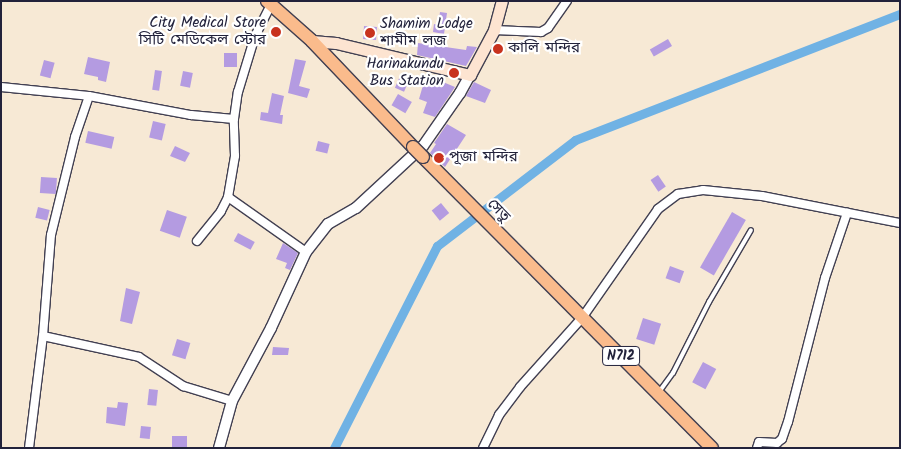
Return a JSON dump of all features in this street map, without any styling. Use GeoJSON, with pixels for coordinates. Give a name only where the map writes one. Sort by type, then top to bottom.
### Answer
{"type":"FeatureCollection","features":[{"type":"Feature","properties":{"kind":"highway","name":"N712"},"geometry":{"type":"LineString","coordinates":[[269,3],[312,41]]}},
{"type":"Feature","properties":{"kind":"highway","name":"সেতু"},"geometry":{"type":"LineString","coordinates":[[312,41],[412,147],[582,318]]}},
{"type":"Feature","properties":{"kind":"highway","name":"N712"},"geometry":{"type":"LineString","coordinates":[[582,318],[712,448]]}},
{"type":"Feature","properties":{"kind":"main road"},"geometry":{"type":"LineString","coordinates":[[312,41],[336,43],[470,75],[494,30],[502,1]]}},
{"type":"Feature","properties":{"kind":"street"},"geometry":{"type":"LineString","coordinates":[[494,30],[541,32],[548,28],[567,1]]}},
{"type":"Feature","properties":{"kind":"street"},"geometry":{"type":"LineString","coordinates":[[197,241],[221,211],[228,197],[235,156],[234,119],[238,92],[255,36],[269,3]]}},
{"type":"Feature","properties":{"kind":"street"},"geometry":{"type":"LineString","coordinates":[[219,448],[232,401],[271,328],[306,252],[328,224],[356,208],[423,146],[460,93],[470,75]]}},
{"type":"Feature","properties":{"kind":"street"},"geometry":{"type":"LineString","coordinates":[[1,87],[89,96],[191,115],[234,119]]}},
{"type":"Feature","properties":{"kind":"street"},"geometry":{"type":"LineString","coordinates":[[29,448],[43,336],[51,235],[75,137],[89,96]]}},
{"type":"Feature","properties":{"kind":"street"},"geometry":{"type":"LineString","coordinates":[[483,448],[499,415],[520,387],[582,318],[658,209],[678,194],[703,190],[762,196],[900,223]]}},
{"type":"Feature","properties":{"kind":"street"},"geometry":{"type":"LineString","coordinates":[[228,197],[306,252]]}},
{"type":"Feature","properties":{"kind":"street"},"geometry":{"type":"LineString","coordinates":[[757,448],[759,442],[777,443],[788,422],[825,278],[847,213]]}},
{"type":"Feature","properties":{"kind":"street"},"geometry":{"type":"LineString","coordinates":[[43,336],[139,357],[183,386],[232,401]]}},
{"type":"Feature","properties":{"kind":"lane"},"geometry":{"type":"LineString","coordinates":[[658,392],[672,373],[750,230]]}},
{"type":"Feature","properties":{"kind":"building"},"geometry":{"type":"Polygon","coordinates":[[[440,12],[447,13],[444,34],[433,32],[434,24],[438,25],[440,12]]]}},
{"type":"Feature","properties":{"kind":"building","name":"Shamim Lodge শামীম লজ"},"geometry":{"type":"Polygon","coordinates":[[[364,26],[377,27],[376,40],[363,39],[364,26]]]}},
{"type":"Feature","properties":{"kind":"building"},"geometry":{"type":"Polygon","coordinates":[[[668,39],[672,46],[654,56],[650,50],[668,39]]]}},
{"type":"Feature","properties":{"kind":"building"},"geometry":{"type":"Polygon","coordinates":[[[418,43],[466,50],[467,46],[477,47],[466,66],[417,55],[418,43]]]}},
{"type":"Feature","properties":{"kind":"building"},"geometry":{"type":"Polygon","coordinates":[[[224,53],[237,53],[237,67],[224,67],[224,53]]]}},
{"type":"Feature","properties":{"kind":"building"},"geometry":{"type":"Polygon","coordinates":[[[88,57],[110,62],[106,82],[98,80],[98,77],[84,74],[88,57]]]}},
{"type":"Feature","properties":{"kind":"building"},"geometry":{"type":"Polygon","coordinates":[[[295,59],[306,61],[299,86],[310,89],[307,98],[288,93],[295,59]]]}},
{"type":"Feature","properties":{"kind":"building"},"geometry":{"type":"Polygon","coordinates":[[[44,60],[55,63],[50,78],[40,75],[44,60]]]}},
{"type":"Feature","properties":{"kind":"building"},"geometry":{"type":"Polygon","coordinates":[[[155,70],[162,71],[159,91],[152,90],[155,70]]]}},
{"type":"Feature","properties":{"kind":"building"},"geometry":{"type":"Polygon","coordinates":[[[183,71],[193,73],[190,88],[180,86],[183,71]]]}},
{"type":"Feature","properties":{"kind":"building"},"geometry":{"type":"Polygon","coordinates":[[[401,74],[410,78],[404,92],[395,88],[401,74]]]}},
{"type":"Feature","properties":{"kind":"building"},"geometry":{"type":"Polygon","coordinates":[[[426,75],[455,87],[435,117],[423,113],[427,102],[419,99],[426,75]]]}},
{"type":"Feature","properties":{"kind":"building"},"geometry":{"type":"Polygon","coordinates":[[[474,82],[491,90],[485,103],[466,96],[474,82]]]}},
{"type":"Feature","properties":{"kind":"building"},"geometry":{"type":"Polygon","coordinates":[[[272,93],[284,96],[280,115],[283,115],[282,124],[260,120],[261,112],[268,113],[272,93]]]}},
{"type":"Feature","properties":{"kind":"building"},"geometry":{"type":"Polygon","coordinates":[[[398,94],[412,102],[405,113],[392,105],[398,94]]]}},
{"type":"Feature","properties":{"kind":"building"},"geometry":{"type":"Polygon","coordinates":[[[153,121],[166,124],[162,140],[149,138],[153,121]]]}},
{"type":"Feature","properties":{"kind":"building"},"geometry":{"type":"Polygon","coordinates":[[[447,124],[466,135],[445,167],[430,153],[436,144],[434,143],[447,124]]]}},
{"type":"Feature","properties":{"kind":"building"},"geometry":{"type":"Polygon","coordinates":[[[88,131],[114,137],[112,149],[85,143],[88,131]]]}},
{"type":"Feature","properties":{"kind":"building"},"geometry":{"type":"Polygon","coordinates":[[[318,141],[330,144],[327,154],[316,151],[318,141]]]}},
{"type":"Feature","properties":{"kind":"building"},"geometry":{"type":"Polygon","coordinates":[[[175,146],[190,153],[185,162],[170,156],[175,146]]]}},
{"type":"Feature","properties":{"kind":"building"},"geometry":{"type":"Polygon","coordinates":[[[658,175],[666,187],[658,192],[651,180],[658,175]]]}},
{"type":"Feature","properties":{"kind":"building"},"geometry":{"type":"Polygon","coordinates":[[[41,177],[57,178],[56,194],[40,193],[41,177]]]}},
{"type":"Feature","properties":{"kind":"building"},"geometry":{"type":"Polygon","coordinates":[[[441,203],[449,213],[440,221],[432,211],[441,203]]]}},
{"type":"Feature","properties":{"kind":"building"},"geometry":{"type":"Polygon","coordinates":[[[38,207],[50,210],[47,221],[35,218],[38,207]]]}},
{"type":"Feature","properties":{"kind":"building"},"geometry":{"type":"Polygon","coordinates":[[[167,210],[187,217],[180,238],[160,231],[167,210]]]}},
{"type":"Feature","properties":{"kind":"building"},"geometry":{"type":"Polygon","coordinates":[[[732,212],[746,220],[714,275],[700,267],[732,212]]]}},
{"type":"Feature","properties":{"kind":"building"},"geometry":{"type":"Polygon","coordinates":[[[238,233],[255,242],[251,250],[234,241],[238,233]]]}},
{"type":"Feature","properties":{"kind":"building"},"geometry":{"type":"Polygon","coordinates":[[[283,243],[298,253],[290,270],[285,268],[287,263],[276,259],[283,243]]]}},
{"type":"Feature","properties":{"kind":"building"},"geometry":{"type":"Polygon","coordinates":[[[670,266],[684,271],[680,283],[666,278],[670,266]]]}},
{"type":"Feature","properties":{"kind":"building"},"geometry":{"type":"Polygon","coordinates":[[[126,288],[140,292],[132,324],[120,321],[126,288]]]}},
{"type":"Feature","properties":{"kind":"building"},"geometry":{"type":"Polygon","coordinates":[[[643,318],[661,324],[654,345],[636,339],[643,318]]]}},
{"type":"Feature","properties":{"kind":"building"},"geometry":{"type":"Polygon","coordinates":[[[177,339],[190,343],[185,359],[172,355],[177,339]]]}},
{"type":"Feature","properties":{"kind":"building"},"geometry":{"type":"Polygon","coordinates":[[[273,347],[289,348],[288,355],[272,355],[273,347]]]}},
{"type":"Feature","properties":{"kind":"building"},"geometry":{"type":"Polygon","coordinates":[[[703,362],[716,369],[705,389],[692,382],[703,362]]]}},
{"type":"Feature","properties":{"kind":"building"},"geometry":{"type":"Polygon","coordinates":[[[149,389],[158,390],[156,406],[147,405],[149,389]]]}},
{"type":"Feature","properties":{"kind":"building"},"geometry":{"type":"Polygon","coordinates":[[[118,402],[128,403],[125,426],[106,423],[107,407],[117,408],[118,402]]]}},
{"type":"Feature","properties":{"kind":"building"},"geometry":{"type":"Polygon","coordinates":[[[141,426],[151,427],[150,439],[140,438],[141,426]]]}},
{"type":"Feature","properties":{"kind":"building"},"geometry":{"type":"Polygon","coordinates":[[[172,436],[187,436],[187,447],[172,447],[172,436]]]}},
{"type":"Feature","properties":{"kind":"waterway"},"geometry":{"type":"LineString","coordinates":[[334,448],[437,246],[575,140],[900,14]]}},
{"type":"Feature","properties":{"kind":"place","name":"City Medical Store সিটি মেডিকেল স্টোর"},"geometry":{"type":"Point","coordinates":[276,32]}},
{"type":"Feature","properties":{"kind":"place","name":"Shamim Lodge শামীম লজ"},"geometry":{"type":"Point","coordinates":[370,33]}},
{"type":"Feature","properties":{"kind":"place","name":"কালি মন্দির"},"geometry":{"type":"Point","coordinates":[498,49]}},
{"type":"Feature","properties":{"kind":"place","name":"Harinakundu Bus Station"},"geometry":{"type":"Point","coordinates":[454,73]}},
{"type":"Feature","properties":{"kind":"place","name":"পূজা মন্দির"},"geometry":{"type":"Point","coordinates":[439,158]}}]}
